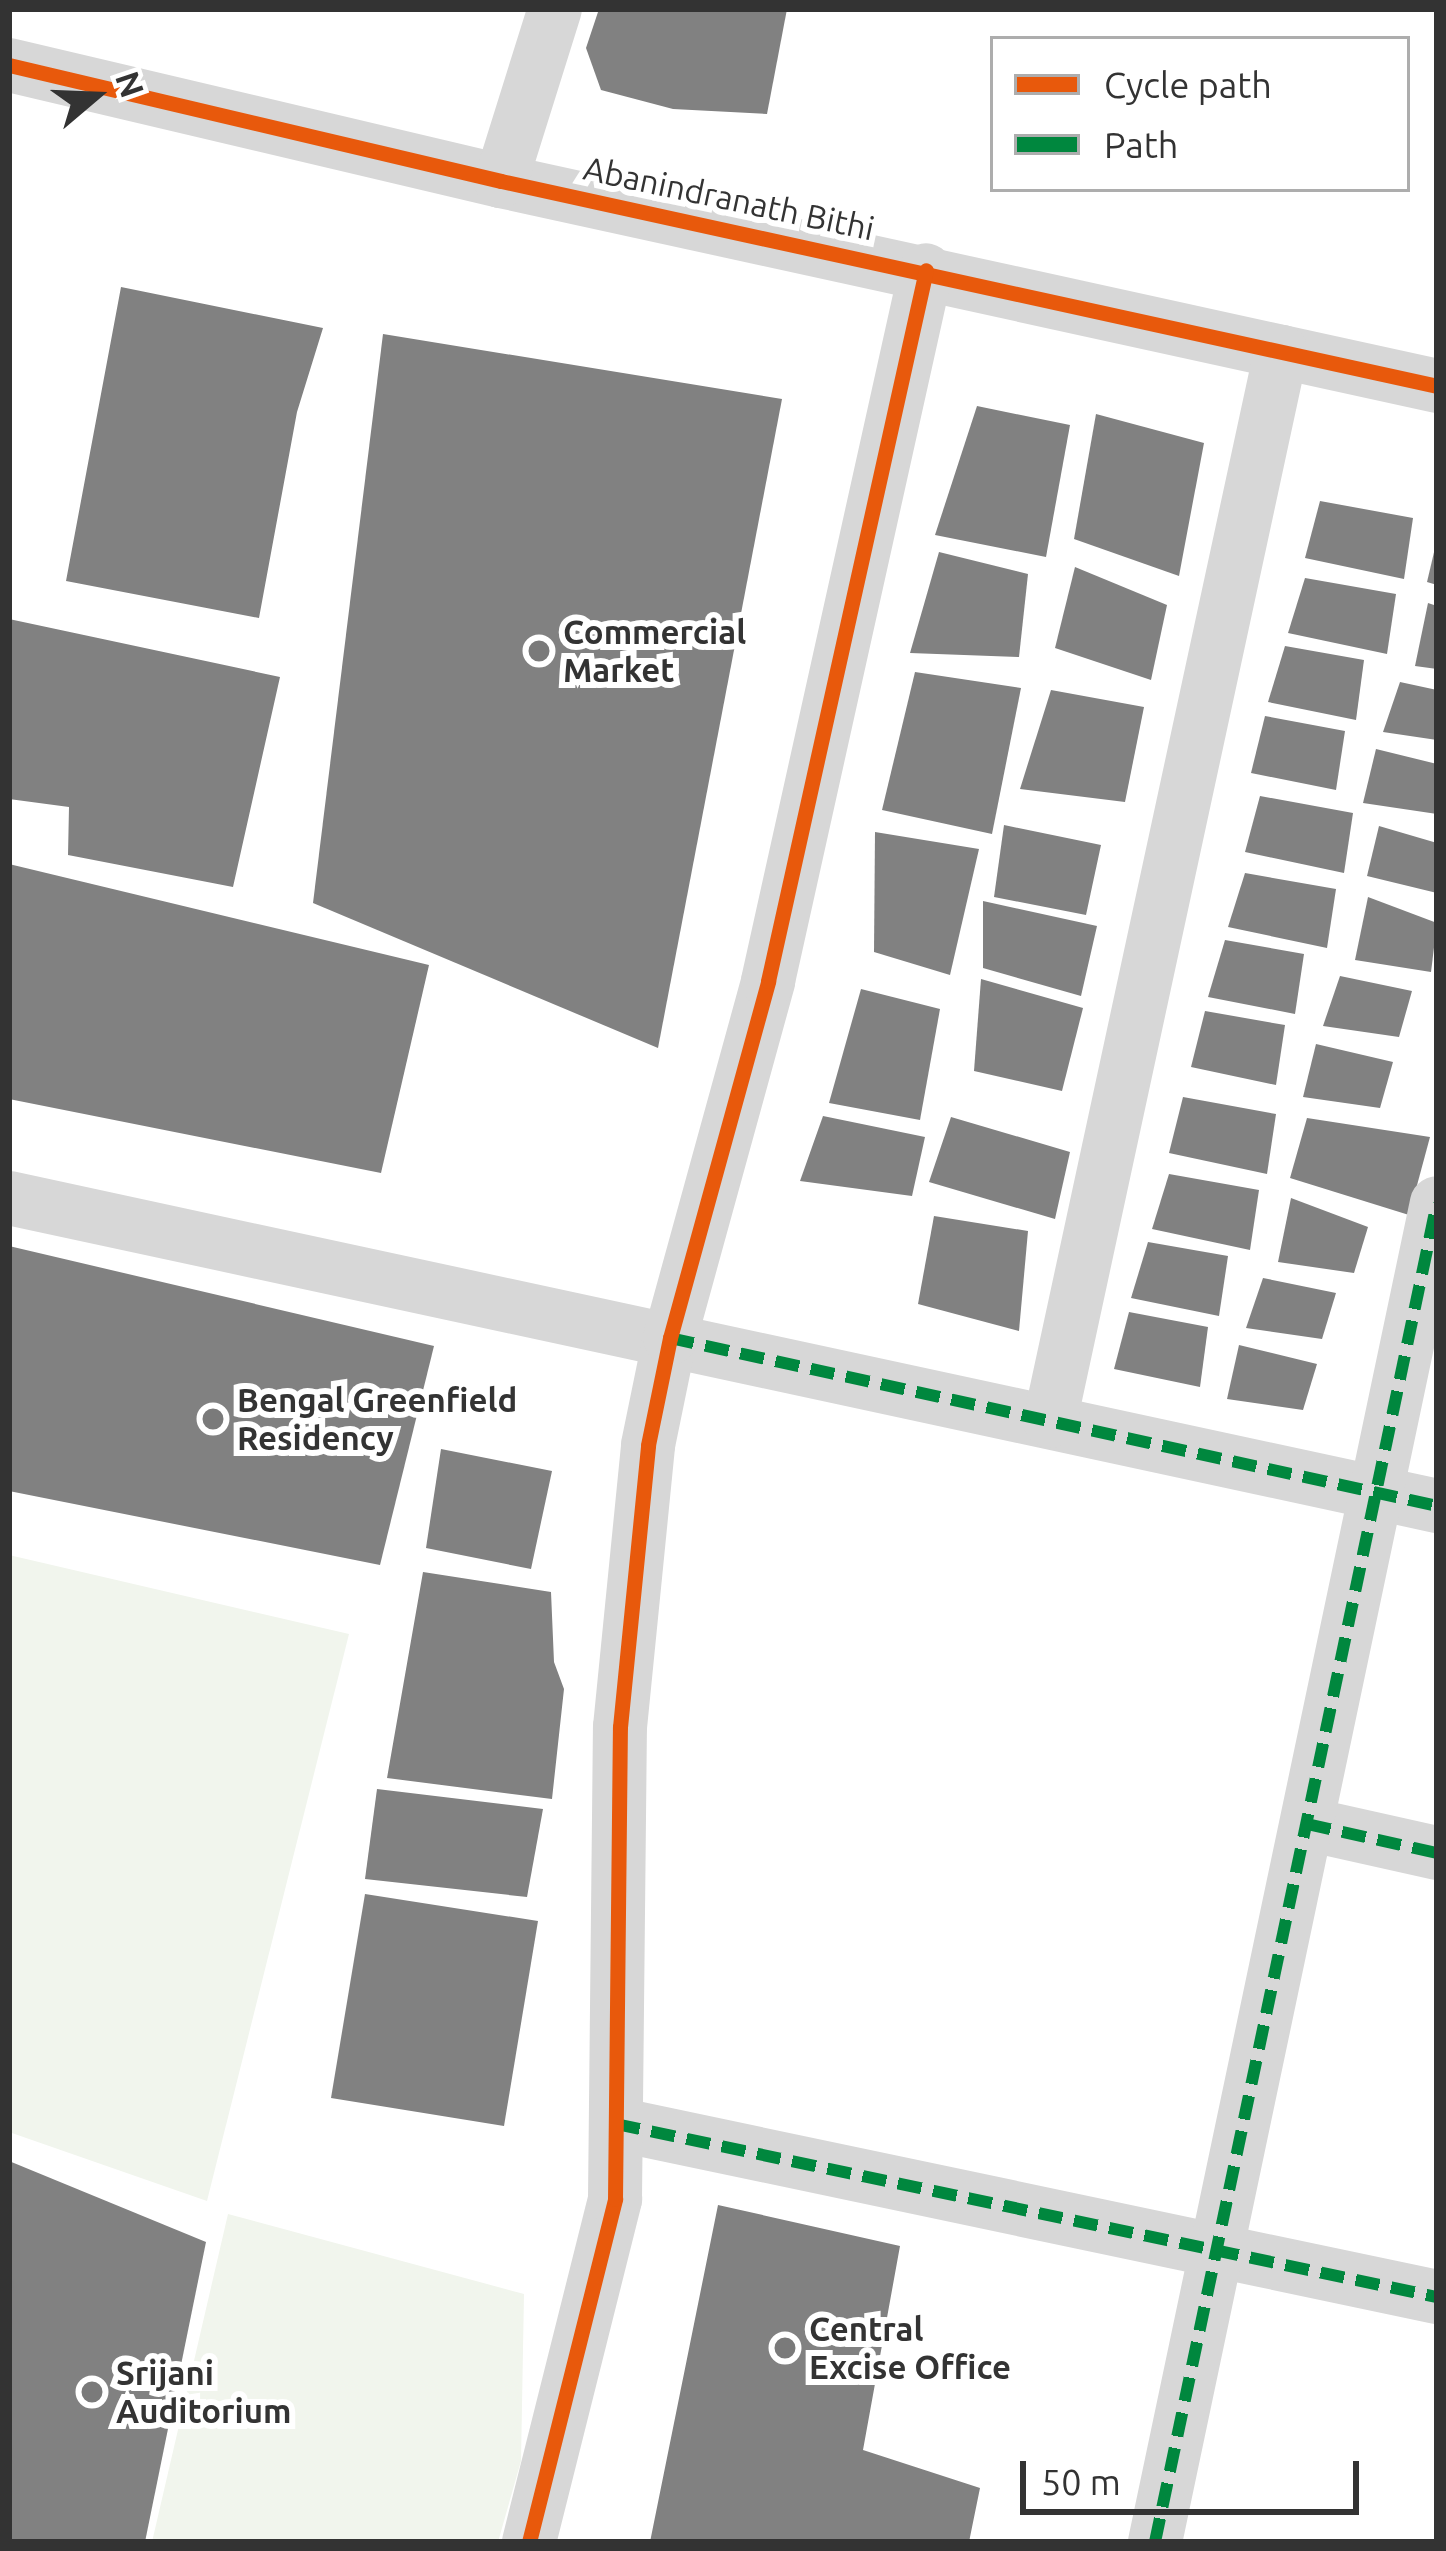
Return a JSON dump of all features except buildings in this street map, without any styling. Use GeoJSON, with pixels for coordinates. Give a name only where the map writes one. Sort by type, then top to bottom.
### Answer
{"type":"FeatureCollection","features":[{"type":"Feature","properties":{"kind":"street"},"geometry":{"type":"LineString","coordinates":[[501,181],[555,9]]}},
{"type":"Feature","properties":{"kind":"street","name":"Abanindranath Bithi"},"geometry":{"type":"LineString","coordinates":[[9,64],[501,181],[926,270],[1437,386]]}},
{"type":"Feature","properties":{"kind":"street"},"geometry":{"type":"LineString","coordinates":[[530,2542],[615,2199],[620,1727],[648,1445],[670,1338],[768,981],[926,270]]}},
{"type":"Feature","properties":{"kind":"street"},"geometry":{"type":"LineString","coordinates":[[1050,1421],[1281,352]]}},
{"type":"Feature","properties":{"kind":"street"},"geometry":{"type":"LineString","coordinates":[[9,1198],[1437,1506]]}},
{"type":"Feature","properties":{"kind":"street"},"geometry":{"type":"LineString","coordinates":[[1155,2542],[1437,1203]]}},
{"type":"Feature","properties":{"kind":"street"},"geometry":{"type":"LineString","coordinates":[[1306,1824],[1437,1853]]}},
{"type":"Feature","properties":{"kind":"street"},"geometry":{"type":"LineString","coordinates":[[616,2123],[1437,2296]]}},
{"type":"Feature","properties":{"kind":"shaded area"},"geometry":{"type":"Polygon","coordinates":[[[9,1555],[349,1634],[207,2201],[9,2132],[9,1555]]]}},
{"type":"Feature","properties":{"kind":"shaded area"},"geometry":{"type":"Polygon","coordinates":[[[228,2214],[524,2294],[521,2461],[498,2542],[152,2542],[228,2214]]]}},
{"type":"Feature","properties":{"kind":"marked path"},"geometry":{"type":"LineString","coordinates":[[1155,2542],[1437,1203]]}},
{"type":"Feature","properties":{"kind":"marked path"},"geometry":{"type":"LineString","coordinates":[[670,1338],[1437,1506]]}},
{"type":"Feature","properties":{"kind":"marked path"},"geometry":{"type":"LineString","coordinates":[[1307,1824],[1437,1853]]}},
{"type":"Feature","properties":{"kind":"marked path"},"geometry":{"type":"LineString","coordinates":[[616,2124],[1437,2297]]}},
{"type":"Feature","properties":{"kind":"cycle path"},"geometry":{"type":"LineString","coordinates":[[9,65],[501,181],[1437,386]]}},
{"type":"Feature","properties":{"kind":"cycle path"},"geometry":{"type":"LineString","coordinates":[[529,2542],[615,2199],[620,1727],[648,1445],[670,1338],[768,981],[926,270]]}},
{"type":"Feature","properties":{"kind":"place","name":"Commercial Market"},"geometry":{"type":"Point","coordinates":[539,651]}},
{"type":"Feature","properties":{"kind":"place","name":"Bengal Greenfield Residency"},"geometry":{"type":"Point","coordinates":[213,1419]}},
{"type":"Feature","properties":{"kind":"place","name":"Central Excise Office"},"geometry":{"type":"Point","coordinates":[785,2348]}},
{"type":"Feature","properties":{"kind":"place","name":"Srijani Auditorium"},"geometry":{"type":"Point","coordinates":[92,2392]}}]}
